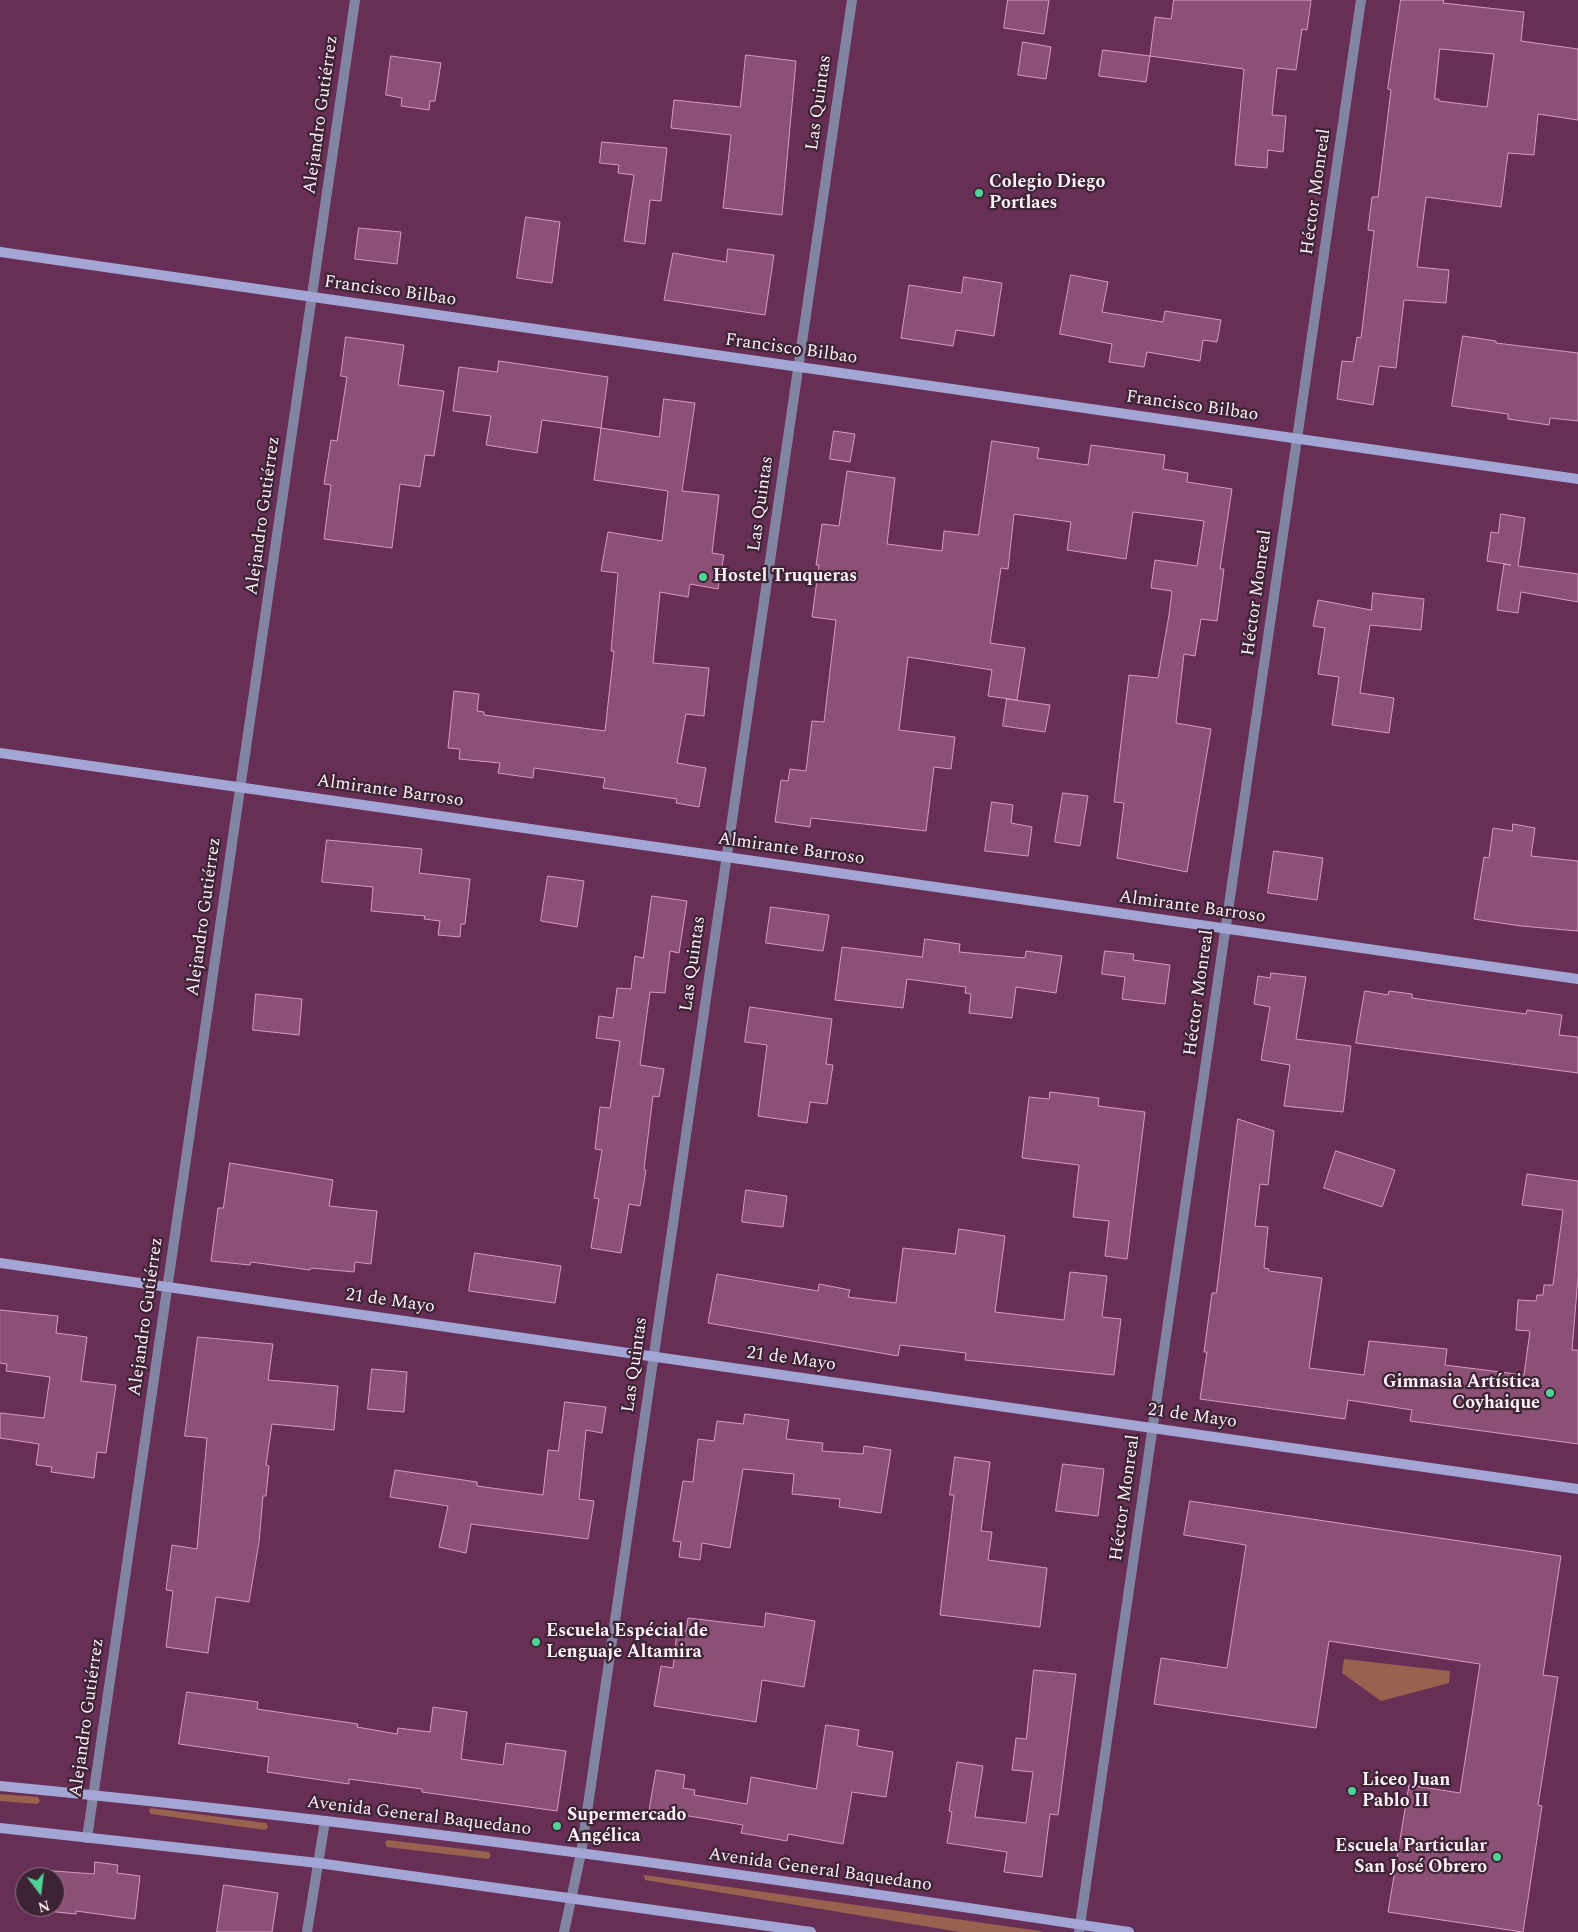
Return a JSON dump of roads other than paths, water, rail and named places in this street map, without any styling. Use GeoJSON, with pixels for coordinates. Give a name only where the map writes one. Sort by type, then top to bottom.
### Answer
{"type":"FeatureCollection","features":[{"type":"Feature","properties":{"kind":"street","name":"Alejandro Gutiérrez"},"geometry":{"type":"LineString","coordinates":[[87,1838],[355,0]]}},
{"type":"Feature","properties":{"kind":"street","name":"Las Quintas"},"geometry":{"type":"LineString","coordinates":[[564,1932],[581,1853],[852,0]]}},
{"type":"Feature","properties":{"kind":"street","name":"Héctor Monreal"},"geometry":{"type":"LineString","coordinates":[[1079,1928],[1361,0]]}},
{"type":"Feature","properties":{"kind":"street","name":"Francisco Bilbao"},"geometry":{"type":"LineString","coordinates":[[0,252],[1578,479]]}},
{"type":"Feature","properties":{"kind":"street","name":"Almirante Barroso"},"geometry":{"type":"LineString","coordinates":[[0,753],[1578,979]]}},
{"type":"Feature","properties":{"kind":"street","name":"21 de Mayo"},"geometry":{"type":"LineString","coordinates":[[0,1263],[1578,1489]]}},
{"type":"Feature","properties":{"kind":"street","name":"Avenida General Baquedano"},"geometry":{"type":"LineString","coordinates":[[0,1786],[325,1821],[581,1853],[1079,1928],[1129,1932]]}},
{"type":"Feature","properties":{"kind":"street"},"geometry":{"type":"LineString","coordinates":[[307,1932],[325,1821]]}},
{"type":"Feature","properties":{"kind":"street"},"geometry":{"type":"LineString","coordinates":[[0,1828],[318,1863],[811,1932]]}},
{"type":"Feature","properties":{"kind":"place","name":"Colegio Diego Portlaes"},"geometry":{"type":"Point","coordinates":[979,193]}},
{"type":"Feature","properties":{"kind":"place","name":"Hostel Truqueras"},"geometry":{"type":"Point","coordinates":[703,577]}},
{"type":"Feature","properties":{"kind":"place","name":"Gimnasia Artística Coyhaique"},"geometry":{"type":"Point","coordinates":[1550,1393]}},
{"type":"Feature","properties":{"kind":"place","name":"Escuela Espécial de Lenguaje Altamira"},"geometry":{"type":"Point","coordinates":[536,1642]}},
{"type":"Feature","properties":{"kind":"place","name":"Liceo Juan Pablo II"},"geometry":{"type":"Point","coordinates":[1352,1791]}},
{"type":"Feature","properties":{"kind":"place","name":"Supermercado Angélica"},"geometry":{"type":"Point","coordinates":[557,1826]}},
{"type":"Feature","properties":{"kind":"place","name":"Escuela Particular San José Obrero"},"geometry":{"type":"Point","coordinates":[1497,1857]}}]}
